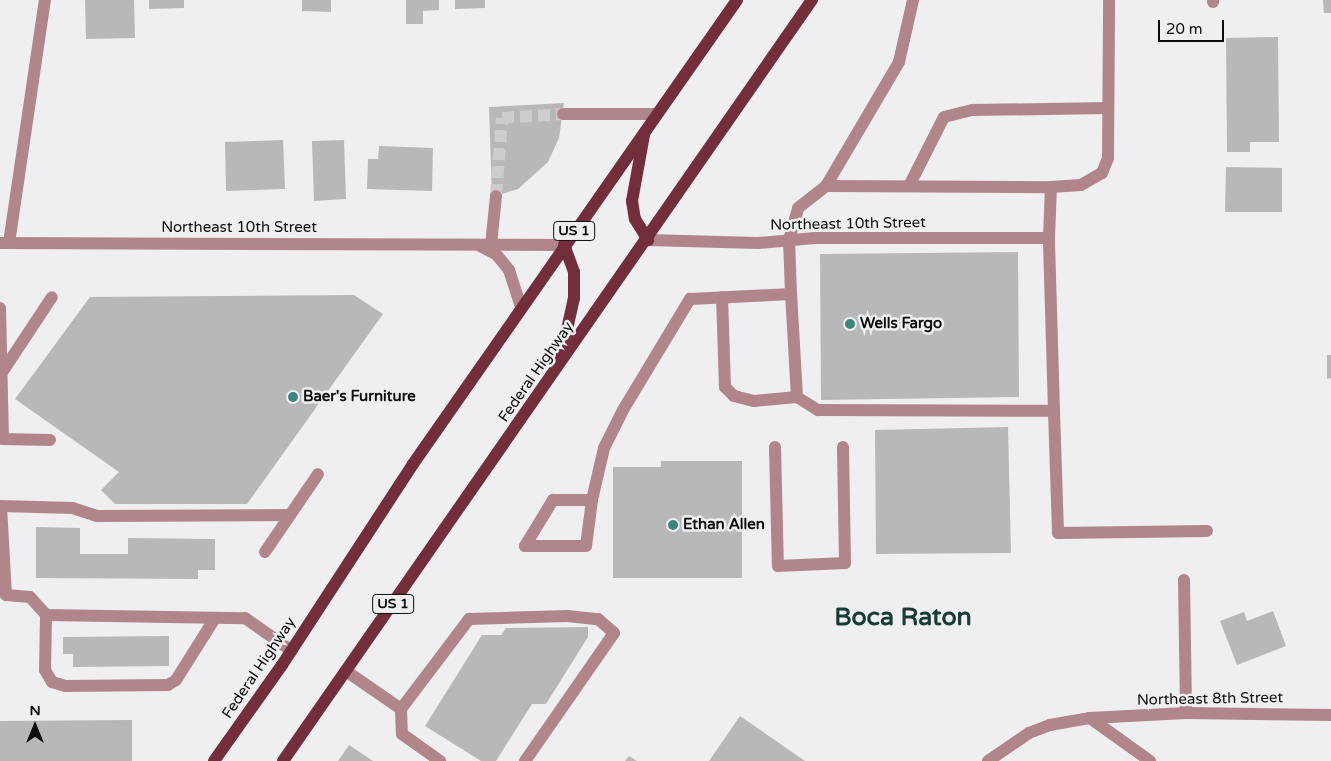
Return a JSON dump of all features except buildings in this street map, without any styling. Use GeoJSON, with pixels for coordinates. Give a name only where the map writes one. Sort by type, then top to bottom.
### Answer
{"type":"FeatureCollection","features":[{"type":"Feature","properties":{"kind":"main road","name":"Federal Highway"},"geometry":{"type":"LineString","coordinates":[[214,761],[292,651],[413,464],[564,245],[737,0]]}},
{"type":"Feature","properties":{"kind":"main road","name":"Federal Highway"},"geometry":{"type":"LineString","coordinates":[[283,761],[648,240],[812,0]]}},
{"type":"Feature","properties":{"kind":"main road"},"geometry":{"type":"LineString","coordinates":[[644,131],[632,200],[635,219],[648,240]]}},
{"type":"Feature","properties":{"kind":"main road"},"geometry":{"type":"LineString","coordinates":[[559,368],[574,298],[574,272],[564,245]]}},
{"type":"Feature","properties":{"kind":"street"},"geometry":{"type":"LineString","coordinates":[[4,243],[45,0]]}},
{"type":"Feature","properties":{"kind":"street"},"geometry":{"type":"LineString","coordinates":[[797,397],[789,240],[798,208],[826,186],[898,62],[913,0]]}},
{"type":"Feature","properties":{"kind":"street"},"geometry":{"type":"LineString","coordinates":[[826,186],[1051,187],[1081,185],[1102,173],[1108,158],[1109,0]]}},
{"type":"Feature","properties":{"kind":"street"},"geometry":{"type":"LineString","coordinates":[[909,186],[944,117],[973,110],[1108,108]]}},
{"type":"Feature","properties":{"kind":"street"},"geometry":{"type":"LineString","coordinates":[[563,114],[656,114]]}},
{"type":"Feature","properties":{"kind":"street"},"geometry":{"type":"LineString","coordinates":[[1051,187],[1049,238],[1058,533],[1207,531]]}},
{"type":"Feature","properties":{"kind":"street"},"geometry":{"type":"LineString","coordinates":[[496,196],[484,245],[496,254],[509,270],[521,308]]}},
{"type":"Feature","properties":{"kind":"street","name":"Northeast 10th Street"},"geometry":{"type":"LineString","coordinates":[[648,240],[678,243],[789,240],[1049,238]]}},
{"type":"Feature","properties":{"kind":"street","name":"Northeast 10th Street"},"geometry":{"type":"LineString","coordinates":[[4,243],[564,245]]}},
{"type":"Feature","properties":{"kind":"street"},"geometry":{"type":"LineString","coordinates":[[592,500],[553,500],[525,546],[586,546],[592,500],[604,448],[622,410],[690,299],[791,294]]}},
{"type":"Feature","properties":{"kind":"street"},"geometry":{"type":"LineString","coordinates":[[1,374],[52,297]]}},
{"type":"Feature","properties":{"kind":"street"},"geometry":{"type":"LineString","coordinates":[[722,297],[725,387],[734,396],[754,401],[797,397],[818,410],[1054,411]]}},
{"type":"Feature","properties":{"kind":"street"},"geometry":{"type":"LineString","coordinates":[[0,308],[3,439],[50,440]]}},
{"type":"Feature","properties":{"kind":"street"},"geometry":{"type":"LineString","coordinates":[[775,447],[778,566],[845,563],[843,447]]}},
{"type":"Feature","properties":{"kind":"street"},"geometry":{"type":"LineString","coordinates":[[265,552],[318,474]]}},
{"type":"Feature","properties":{"kind":"street"},"geometry":{"type":"LineString","coordinates":[[215,618],[176,680],[168,685],[65,686],[52,682],[45,670],[46,615],[30,597],[3,595],[1,506],[73,508],[97,516],[290,515]]}},
{"type":"Feature","properties":{"kind":"street"},"geometry":{"type":"LineString","coordinates":[[1184,580],[1186,713]]}},
{"type":"Feature","properties":{"kind":"street"},"geometry":{"type":"LineString","coordinates":[[46,615],[245,618],[292,651]]}},
{"type":"Feature","properties":{"kind":"street"},"geometry":{"type":"LineString","coordinates":[[440,761],[402,734],[401,709],[469,619],[567,616],[598,619],[614,633],[525,761]]}},
{"type":"Feature","properties":{"kind":"street"},"geometry":{"type":"LineString","coordinates":[[346,671],[401,709]]}},
{"type":"Feature","properties":{"kind":"street","name":"Northeast 8th Street"},"geometry":{"type":"LineString","coordinates":[[988,761],[1029,733],[1050,724],[1090,718],[1186,713],[1331,715]]}},
{"type":"Feature","properties":{"kind":"street"},"geometry":{"type":"LineString","coordinates":[[1090,718],[1150,761]]}},
{"type":"Feature","properties":{"kind":"tunnel"},"geometry":{"type":"LineString","coordinates":[[496,196],[502,118],[563,114]]}},
{"type":"Feature","properties":{"kind":"place","name":"Wells Fargo"},"geometry":{"type":"Point","coordinates":[850,324]}},
{"type":"Feature","properties":{"kind":"place","name":"Baer's Furniture"},"geometry":{"type":"Point","coordinates":[293,397]}},
{"type":"Feature","properties":{"kind":"place","name":"Ethan Allen"},"geometry":{"type":"Point","coordinates":[673,525]}},
{"type":"Feature","properties":{"kind":"district","name":"Boca Raton"},"geometry":{"type":"Point","coordinates":[903,617]}}]}
